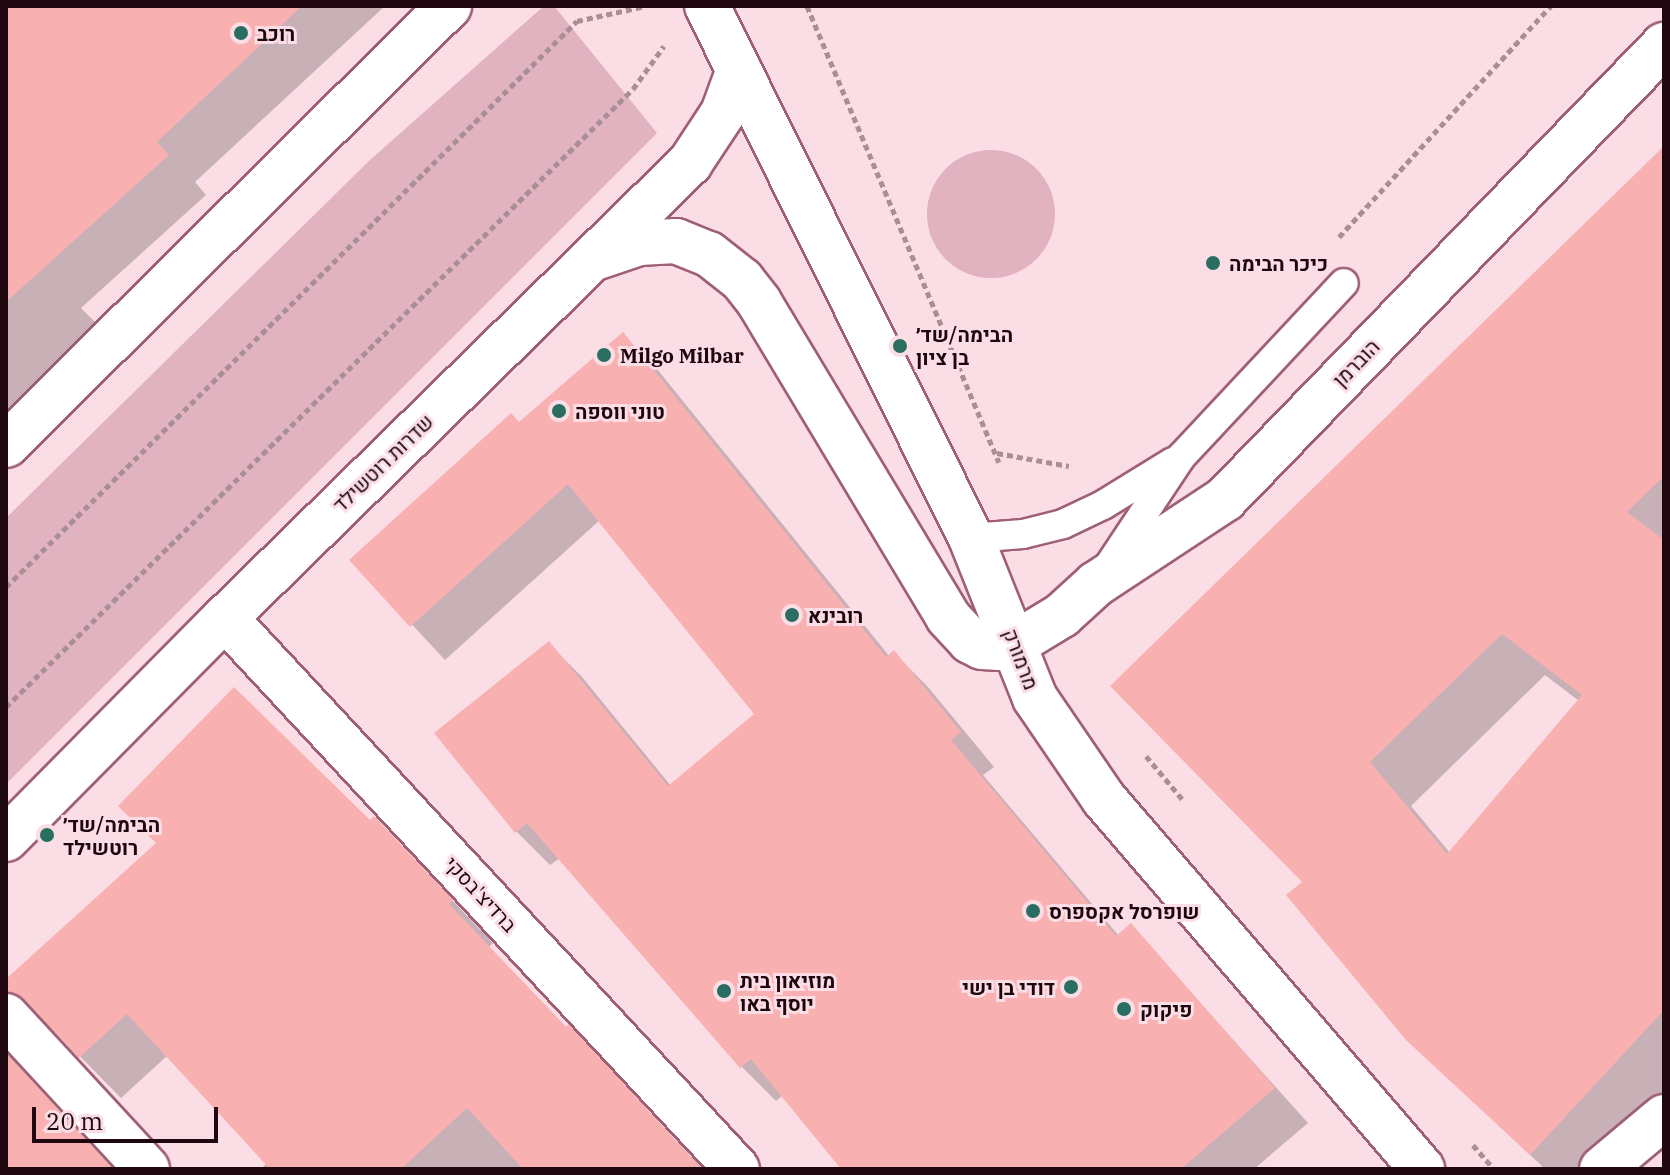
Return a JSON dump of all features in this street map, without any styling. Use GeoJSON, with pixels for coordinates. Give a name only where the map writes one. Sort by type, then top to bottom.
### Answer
{"type":"FeatureCollection","features":[{"type":"Feature","properties":{"kind":"street"},"geometry":{"type":"LineString","coordinates":[[6,445],[449,6]]}},
{"type":"Feature","properties":{"kind":"street"},"geometry":{"type":"LineString","coordinates":[[707,6],[738,72]]}},
{"type":"Feature","properties":{"kind":"street","name":"הוברמן"},"geometry":{"type":"LineString","coordinates":[[1016,643],[1062,615],[1096,584],[1225,499],[1664,45]]}},
{"type":"Feature","properties":{"kind":"street","name":"שדרות רוטשילד"},"geometry":{"type":"LineString","coordinates":[[6,839],[225,618],[593,260],[706,143],[723,113],[738,72]]}},
{"type":"Feature","properties":{"kind":"street","name":"מרמורק"},"geometry":{"type":"LineString","coordinates":[[738,72],[971,538],[1016,643],[1035,698],[1104,799],[1422,1169]]}},
{"type":"Feature","properties":{"kind":"street"},"geometry":{"type":"LineString","coordinates":[[593,260],[639,243],[676,241],[709,254],[742,280],[759,302],[948,617],[970,641],[982,647],[1000,648],[1016,643]]}},
{"type":"Feature","properties":{"kind":"street","name":"ברדיצ'בסקי"},"geometry":{"type":"LineString","coordinates":[[225,618],[737,1169]]}},
{"type":"Feature","properties":{"kind":"street"},"geometry":{"type":"LineString","coordinates":[[6,1016],[147,1169]]}},
{"type":"Feature","properties":{"kind":"street"},"geometry":{"type":"LineString","coordinates":[[1602,1169],[1664,1117]]}},
{"type":"Feature","properties":{"kind":"lane"},"geometry":{"type":"LineString","coordinates":[[1096,584],[1181,457],[1344,283]]}},
{"type":"Feature","properties":{"kind":"lane"},"geometry":{"type":"LineString","coordinates":[[971,538],[1023,534],[1063,524],[1103,505],[1181,457]]}},
{"type":"Feature","properties":{"kind":"path"},"geometry":{"type":"LineString","coordinates":[[6,587],[577,21],[645,6]]}},
{"type":"Feature","properties":{"kind":"path"},"geometry":{"type":"LineString","coordinates":[[807,6],[996,453],[1023,534]]}},
{"type":"Feature","properties":{"kind":"path"},"geometry":{"type":"LineString","coordinates":[[6,707],[633,89]]}},
{"type":"Feature","properties":{"kind":"path"},"geometry":{"type":"LineString","coordinates":[[1138,747],[1189,807]]}},
{"type":"Feature","properties":{"kind":"path"},"geometry":{"type":"LineString","coordinates":[[1463,1133],[1494,1169]]}},
{"type":"Feature","properties":{"kind":"shaded area"},"geometry":{"type":"Polygon","coordinates":[[[544,6],[554,6],[657,133],[6,784],[6,518],[370,160],[544,6]]]}},
{"type":"Feature","properties":{"kind":"shaded area"},"geometry":{"type":"Polygon","coordinates":[[[991,150],[1015,155],[1036,169],[1050,190],[1055,214],[1050,238],[1036,259],[1015,273],[991,278],[967,273],[946,259],[932,238],[927,214],[932,190],[946,169],[967,155],[991,150]]]}},
{"type":"Feature","properties":{"kind":"building"},"geometry":{"type":"Polygon","coordinates":[[[6,6],[302,6],[157,142],[169,155],[6,302],[6,6]]]}},
{"type":"Feature","properties":{"kind":"building"},"geometry":{"type":"Polygon","coordinates":[[[1664,146],[1664,476],[1627,512],[1664,540],[1664,1010],[1530,1155],[1406,1040],[1286,895],[1302,882],[1110,686],[1664,146]],[[1502,634],[1370,762],[1447,854],[1582,695],[1502,634]]]}},
{"type":"Feature","properties":{"kind":"building"},"geometry":{"type":"Polygon","coordinates":[[[623,332],[886,657],[894,650],[961,732],[951,740],[1116,936],[1131,923],[1275,1088],[1181,1169],[841,1169],[751,1059],[740,1068],[527,823],[515,833],[434,733],[549,641],[668,786],[754,714],[568,484],[410,627],[349,560],[511,413],[519,422],[623,332]]]}},
{"type":"Feature","properties":{"kind":"building"},"geometry":{"type":"Polygon","coordinates":[[[234,687],[370,820],[374,816],[453,900],[449,904],[566,1027],[569,1024],[702,1169],[523,1169],[467,1108],[401,1169],[270,1169],[127,1014],[79,1058],[24,999],[6,992],[6,979],[156,843],[118,806],[234,687]]]}},
{"type":"Feature","properties":{"kind":"building"},"geometry":{"type":"Polygon","coordinates":[[[6,1053],[113,1169],[6,1169],[6,1053]]]}},
{"type":"Feature","properties":{"kind":"place","name":"רוכב"},"geometry":{"type":"Point","coordinates":[241,33]}},
{"type":"Feature","properties":{"kind":"place","name":"כיכר הבימה"},"geometry":{"type":"Point","coordinates":[1213,263]}},
{"type":"Feature","properties":{"kind":"place","name":"הבימה/שד׳ בן ציון"},"geometry":{"type":"Point","coordinates":[900,346]}},
{"type":"Feature","properties":{"kind":"place","name":"Milgo Milbar"},"geometry":{"type":"Point","coordinates":[604,355]}},
{"type":"Feature","properties":{"kind":"place","name":"טוני ווספה"},"geometry":{"type":"Point","coordinates":[559,411]}},
{"type":"Feature","properties":{"kind":"place","name":"רובינא"},"geometry":{"type":"Point","coordinates":[792,615]}},
{"type":"Feature","properties":{"kind":"place","name":"הבימה/שד׳ רוטשילד"},"geometry":{"type":"Point","coordinates":[47,835]}},
{"type":"Feature","properties":{"kind":"place","name":"שופרסל אקספרס"},"geometry":{"type":"Point","coordinates":[1033,911]}},
{"type":"Feature","properties":{"kind":"place","name":"דודי בן ישי"},"geometry":{"type":"Point","coordinates":[1071,987]}},
{"type":"Feature","properties":{"kind":"place","name":"מוזיאון בית יוסף באו"},"geometry":{"type":"Point","coordinates":[724,991]}},
{"type":"Feature","properties":{"kind":"place","name":"פיקוק"},"geometry":{"type":"Point","coordinates":[1124,1009]}}]}
